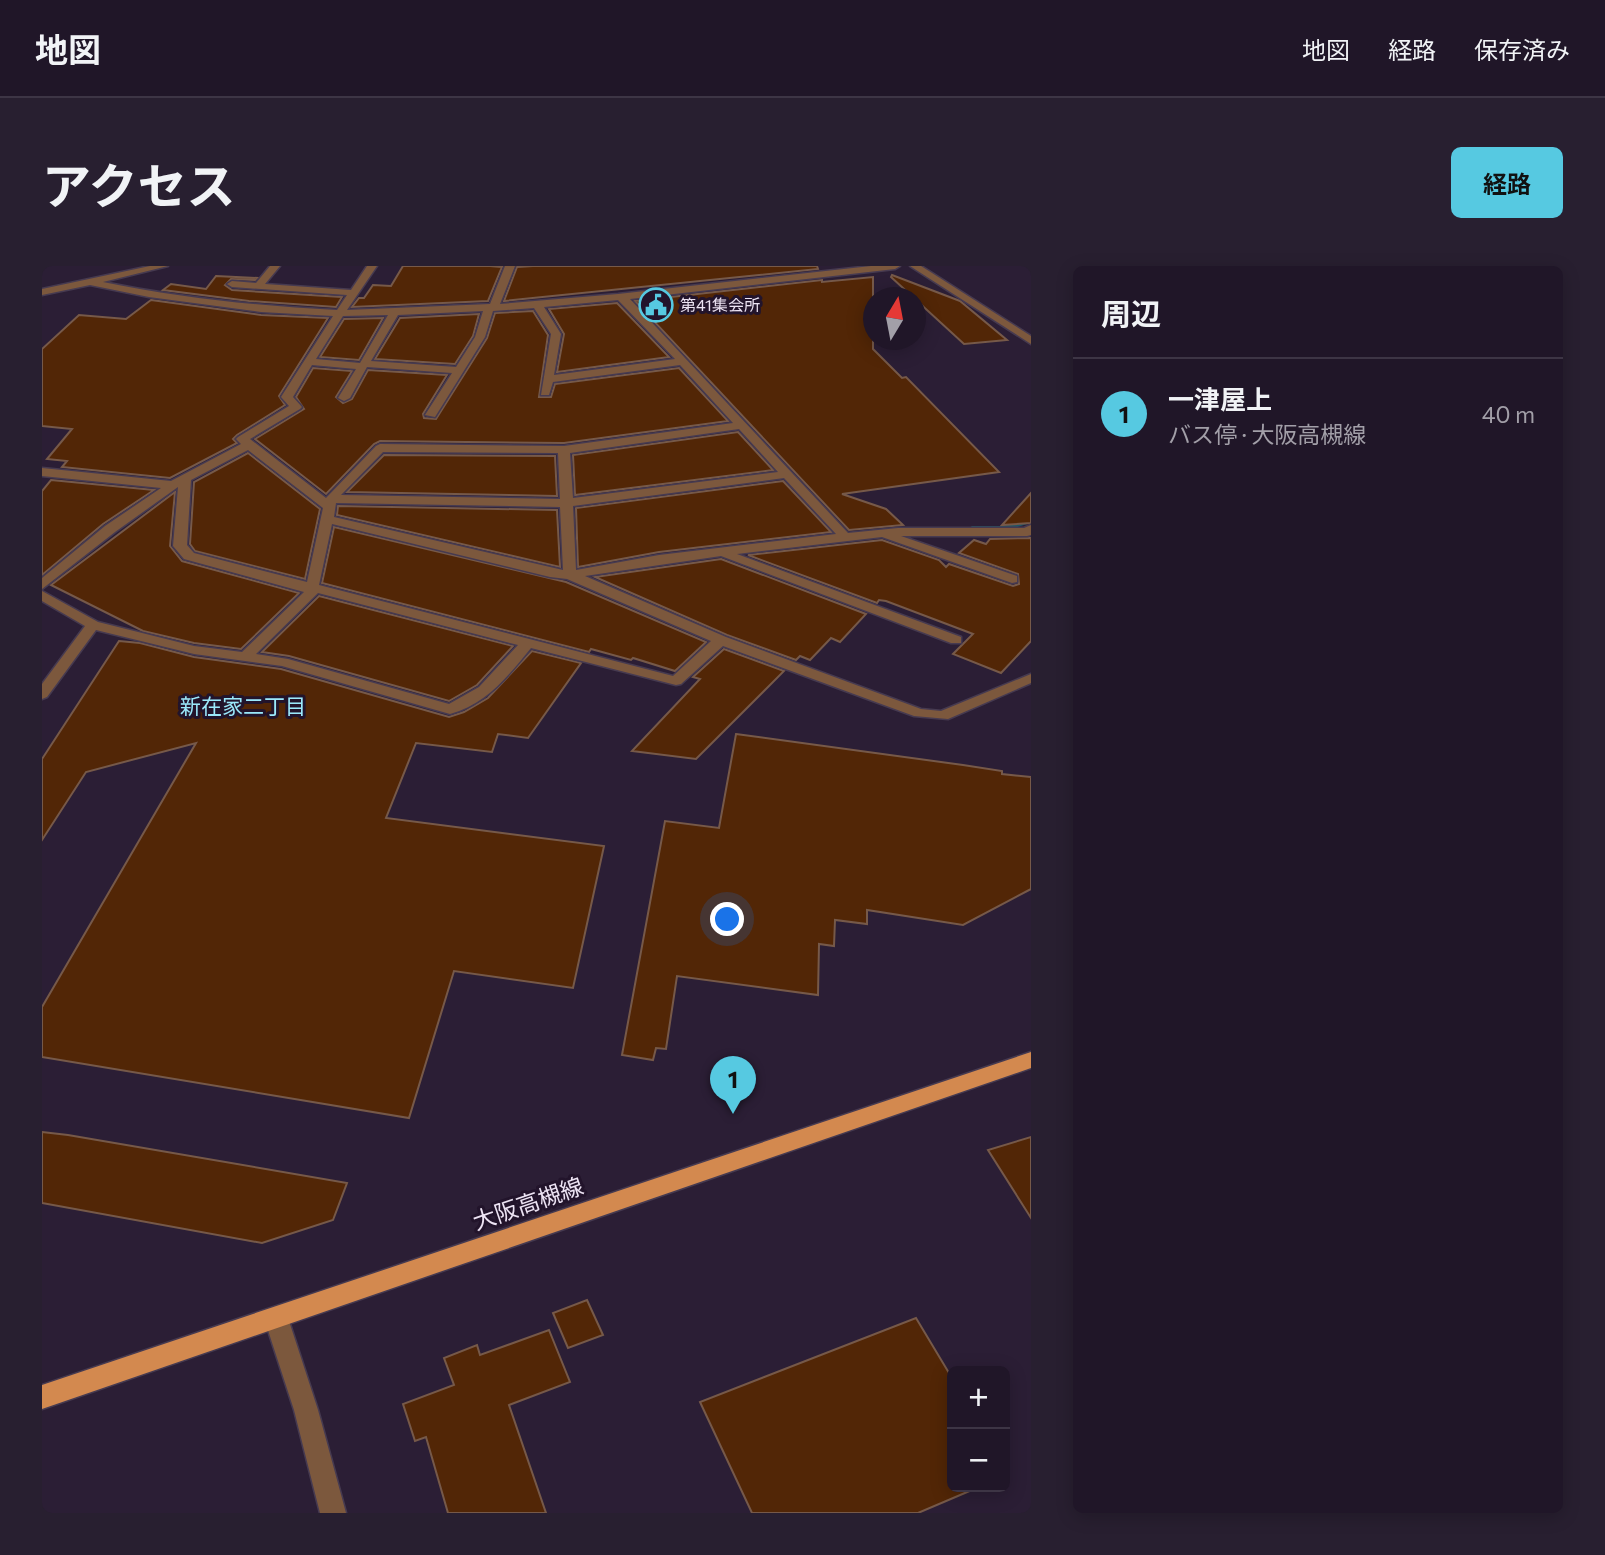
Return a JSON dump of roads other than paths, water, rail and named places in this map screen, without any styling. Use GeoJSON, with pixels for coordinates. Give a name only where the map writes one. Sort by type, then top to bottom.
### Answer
{"type":"FeatureCollection","features":[{"type":"Feature","properties":{"kind":"main road","name":"大阪高槻線"},"geometry":{"type":"LineString","coordinates":[[42,1397],[1031,1060]]}},
{"type":"Feature","properties":{"kind":"street"},"geometry":{"type":"LineString","coordinates":[[42,292],[163,266]]}},
{"type":"Feature","properties":{"kind":"street"},"geometry":{"type":"LineString","coordinates":[[258,286],[275,266]]}},
{"type":"Feature","properties":{"kind":"street"},"geometry":{"type":"LineString","coordinates":[[372,266],[287,397],[296,407],[243,439],[329,508],[550,573],[570,575],[659,559],[880,533],[1027,532],[1031,529]]}},
{"type":"Feature","properties":{"kind":"street"},"geometry":{"type":"LineString","coordinates":[[431,415],[480,337],[510,266]]}},
{"type":"Feature","properties":{"kind":"street"},"geometry":{"type":"LineString","coordinates":[[91,282],[149,294],[261,309],[394,313],[623,297],[895,266]]}},
{"type":"Feature","properties":{"kind":"street"},"geometry":{"type":"LineString","coordinates":[[915,266],[1031,341]]}},
{"type":"Feature","properties":{"kind":"street"},"geometry":{"type":"LineString","coordinates":[[232,285],[354,293]]}},
{"type":"Feature","properties":{"kind":"street"},"geometry":{"type":"LineString","coordinates":[[135,306],[149,294]]}},
{"type":"Feature","properties":{"kind":"street"},"geometry":{"type":"LineString","coordinates":[[623,297],[845,537]]}},
{"type":"Feature","properties":{"kind":"street"},"geometry":{"type":"LineString","coordinates":[[537,304],[556,334],[545,393]]}},
{"type":"Feature","properties":{"kind":"street"},"geometry":{"type":"LineString","coordinates":[[344,398],[394,313]]}},
{"type":"Feature","properties":{"kind":"street"},"geometry":{"type":"LineString","coordinates":[[548,379],[683,361]]}},
{"type":"Feature","properties":{"kind":"street"},"geometry":{"type":"LineString","coordinates":[[309,362],[459,370]]}},
{"type":"Feature","properties":{"kind":"street"},"geometry":{"type":"LineString","coordinates":[[246,656],[312,593],[329,508],[380,448],[564,450],[742,425]]}},
{"type":"Feature","properties":{"kind":"street"},"geometry":{"type":"LineString","coordinates":[[42,585],[110,529],[179,481],[249,444]]}},
{"type":"Feature","properties":{"kind":"street"},"geometry":{"type":"LineString","coordinates":[[564,450],[564,503],[570,575]]}},
{"type":"Feature","properties":{"kind":"street"},"geometry":{"type":"LineString","coordinates":[[42,472],[179,481]]}},
{"type":"Feature","properties":{"kind":"street"},"geometry":{"type":"LineString","coordinates":[[329,508],[564,503],[787,474]]}},
{"type":"Feature","properties":{"kind":"street"},"geometry":{"type":"LineString","coordinates":[[179,481],[180,546],[189,556],[526,645],[676,681],[721,639]]}},
{"type":"Feature","properties":{"kind":"street"},"geometry":{"type":"LineString","coordinates":[[880,533],[1012,579]]}},
{"type":"Feature","properties":{"kind":"street"},"geometry":{"type":"LineString","coordinates":[[723,552],[956,640]]}},
{"type":"Feature","properties":{"kind":"street"},"geometry":{"type":"LineString","coordinates":[[570,575],[721,639],[919,713],[943,716],[1031,678]]}},
{"type":"Feature","properties":{"kind":"street"},"geometry":{"type":"LineString","coordinates":[[42,595],[93,625],[194,650],[283,662],[450,709],[473,701],[488,690],[526,645]]}},
{"type":"Feature","properties":{"kind":"street"},"geometry":{"type":"LineString","coordinates":[[45,686],[93,625]]}},
{"type":"Feature","properties":{"kind":"street"},"geometry":{"type":"LineString","coordinates":[[276,1318],[306,1410],[333,1513]]}},
{"type":"Feature","properties":{"kind":"waterway"},"geometry":{"type":"LineString","coordinates":[[972,529],[1001,529],[1031,520]]}},
{"type":"Feature","properties":{"kind":"place","name":"第41集会所"},"geometry":{"type":"Point","coordinates":[656,305]}},
{"type":"Feature","properties":{"kind":"place","name":"一津屋上"},"geometry":{"type":"Point","coordinates":[733,1114]}},
{"type":"Feature","properties":{"kind":"district","name":"新在家二丁目"},"geometry":{"type":"Point","coordinates":[243,707]}}]}
